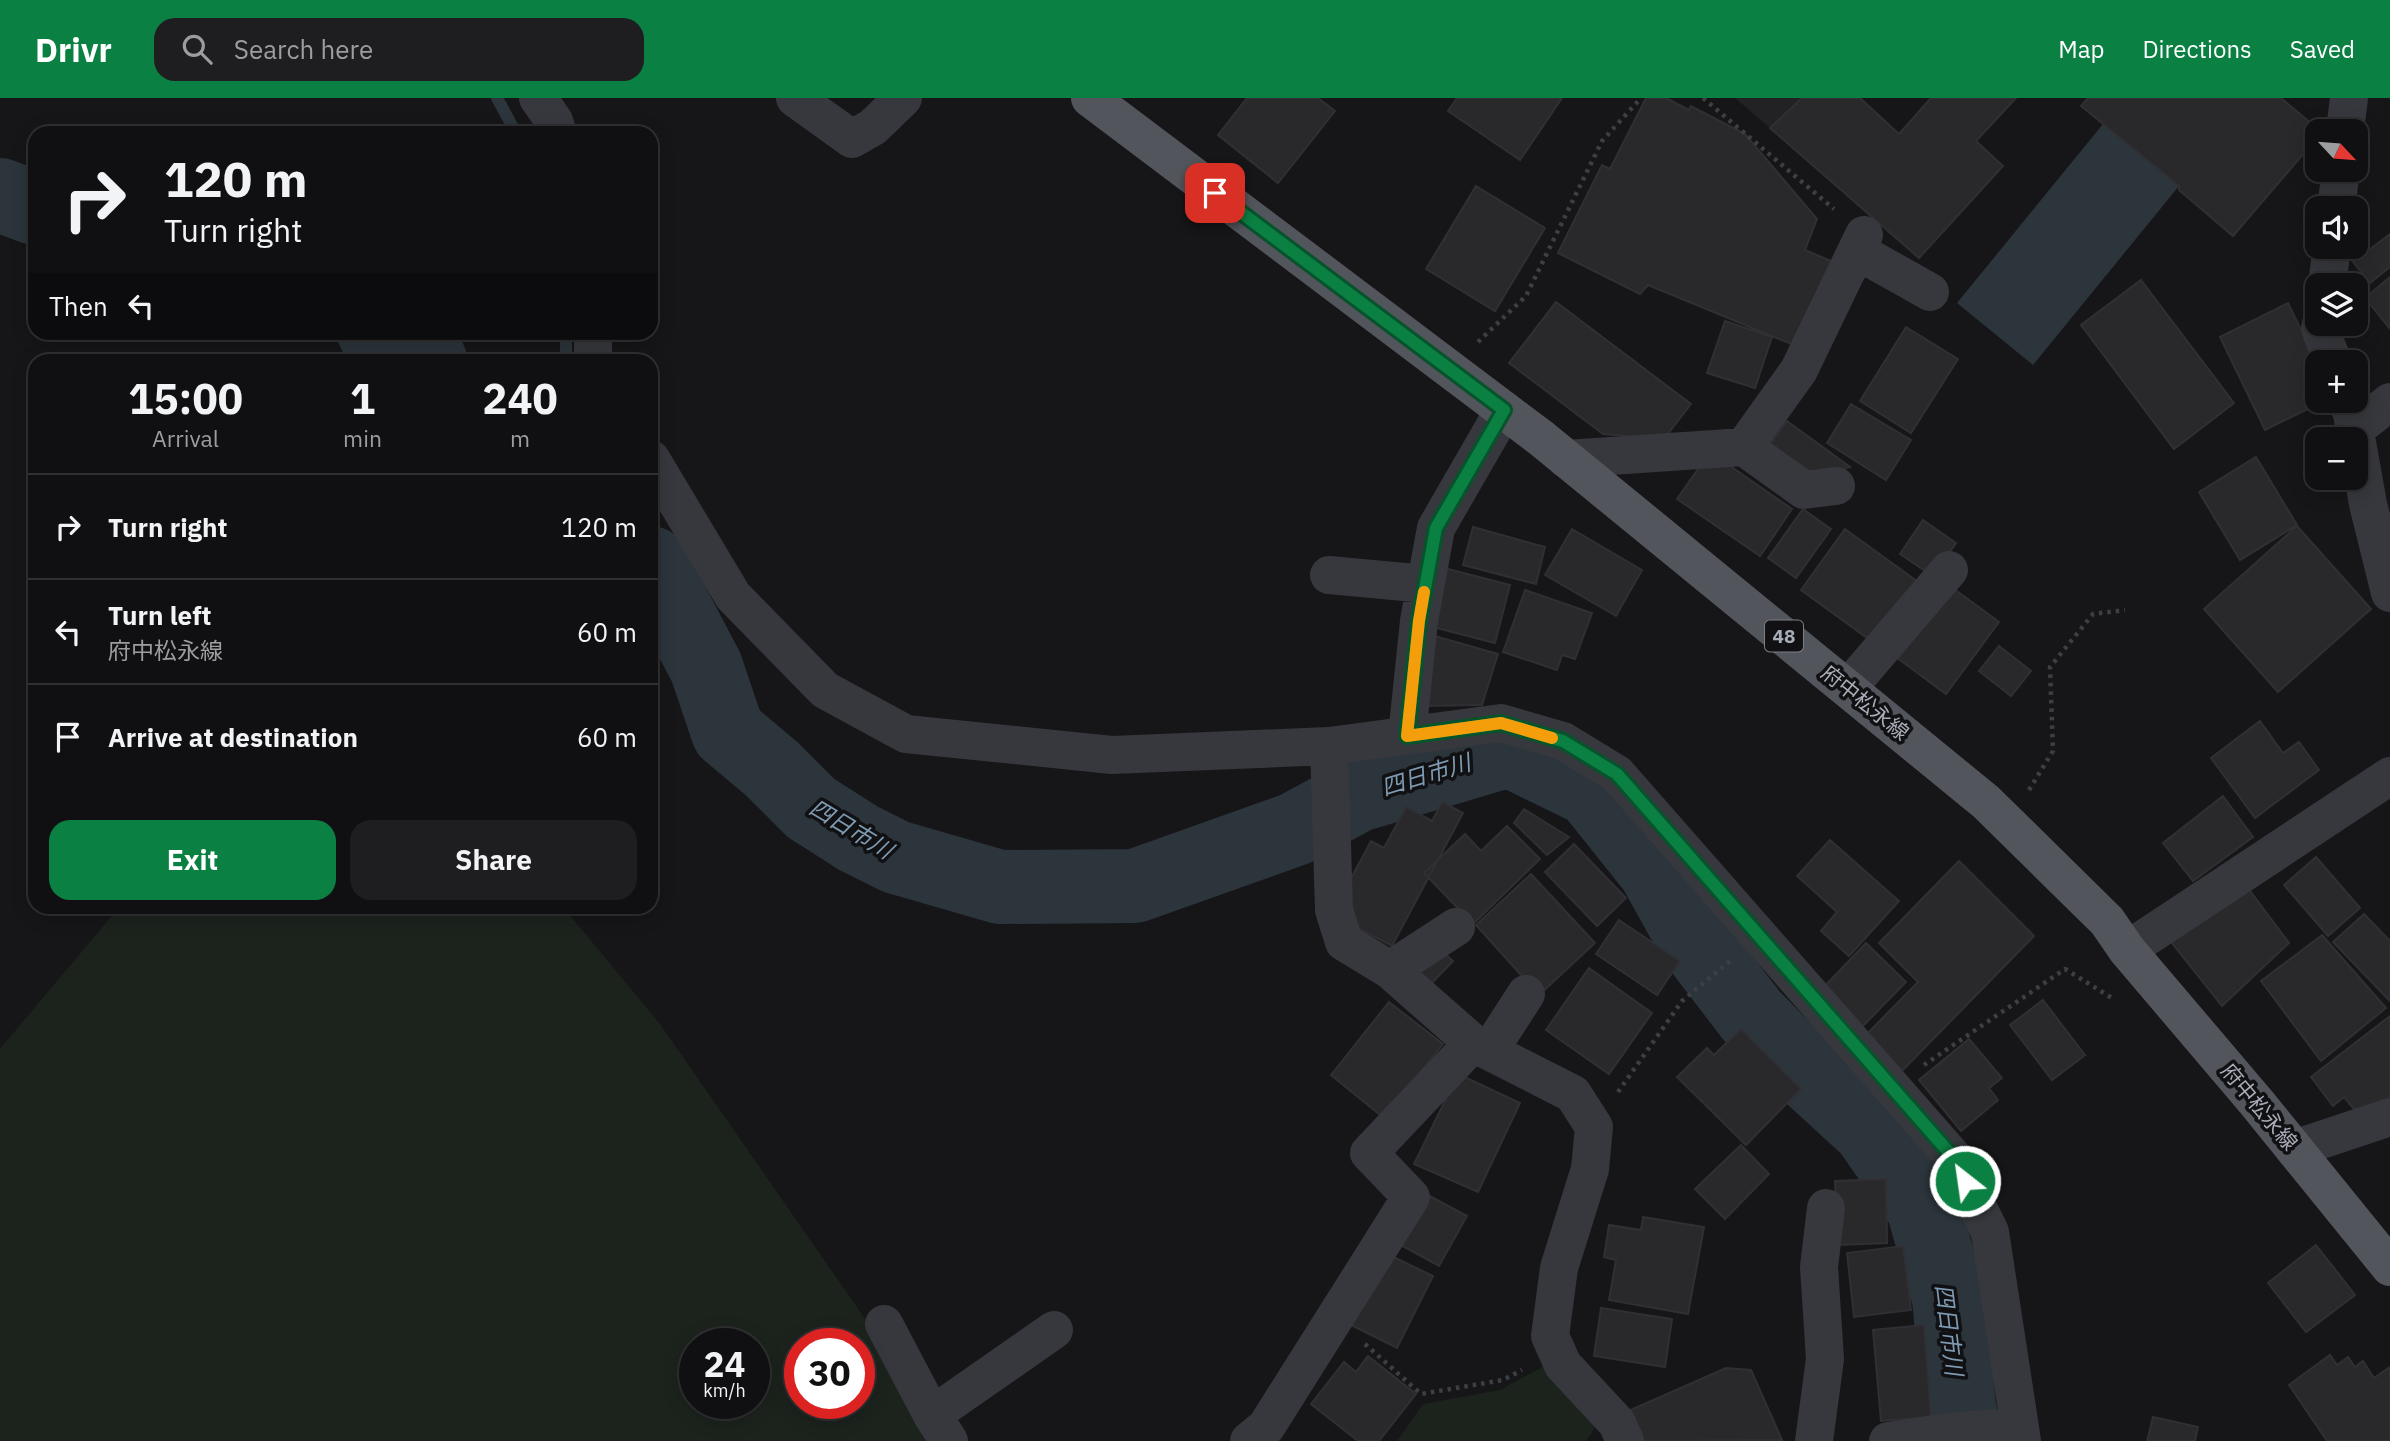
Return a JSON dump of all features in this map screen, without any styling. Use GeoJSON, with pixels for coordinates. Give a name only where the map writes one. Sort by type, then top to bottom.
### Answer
{"type":"FeatureCollection","features":[{"type":"Feature","properties":{"kind":"main road","name":"府中松永線"},"geometry":{"type":"LineString","coordinates":[[1090,98],[1504,410],[1986,802],[2107,921],[2127,950],[2390,1267]]}},
{"type":"Feature","properties":{"kind":"street"},"geometry":{"type":"LineString","coordinates":[[538,98],[556,126]]}},
{"type":"Feature","properties":{"kind":"street"},"geometry":{"type":"LineString","coordinates":[[795,98],[852,139],[873,128],[903,98]]}},
{"type":"Feature","properties":{"kind":"street"},"geometry":{"type":"LineString","coordinates":[[2346,119],[2349,98]]}},
{"type":"Feature","properties":{"kind":"street"},"geometry":{"type":"LineString","coordinates":[[1744,447],[1799,370],[1861,243],[1930,292]]}},
{"type":"Feature","properties":{"kind":"street"},"geometry":{"type":"LineString","coordinates":[[2390,402],[2351,416],[2368,503],[2390,593]]}},
{"type":"Feature","properties":{"kind":"street"},"geometry":{"type":"LineString","coordinates":[[1407,736],[1419,621],[1436,528],[1504,410]]}},
{"type":"Feature","properties":{"kind":"street"},"geometry":{"type":"LineString","coordinates":[[1566,459],[1744,447],[1804,490],[1836,486]]}},
{"type":"Feature","properties":{"kind":"street"},"geometry":{"type":"LineString","coordinates":[[658,471],[733,596],[825,690],[906,734],[1112,755],[1329,764],[1407,736],[1501,723],[1563,741],[1617,774],[1953,1157],[1990,1232],[1995,1432],[1888,1441]]}},
{"type":"Feature","properties":{"kind":"street"},"geometry":{"type":"LineString","coordinates":[[1848,688],[1949,570]]}},
{"type":"Feature","properties":{"kind":"street"},"geometry":{"type":"LineString","coordinates":[[1329,575],[1426,584]]}},
{"type":"Feature","properties":{"kind":"street"},"geometry":{"type":"LineString","coordinates":[[1329,764],[1334,910],[1344,942],[1390,970],[1481,1047],[1573,1094],[1594,1127],[1590,1169],[1559,1268],[1550,1336],[1563,1365],[1617,1423],[1625,1441]]}},
{"type":"Feature","properties":{"kind":"street"},"geometry":{"type":"LineString","coordinates":[[2127,950],[2390,776]]}},
{"type":"Feature","properties":{"kind":"street"},"geometry":{"type":"LineString","coordinates":[[1390,970],[1456,928]]}},
{"type":"Feature","properties":{"kind":"street"},"geometry":{"type":"LineString","coordinates":[[1249,1441],[1266,1427],[1411,1197],[1369,1153],[1481,1047],[1526,994]]}},
{"type":"Feature","properties":{"kind":"street"},"geometry":{"type":"LineString","coordinates":[[2294,1149],[2390,1117]]}},
{"type":"Feature","properties":{"kind":"street"},"geometry":{"type":"LineString","coordinates":[[1814,1441],[1825,1359],[1819,1267],[1826,1209]]}},
{"type":"Feature","properties":{"kind":"street"},"geometry":{"type":"LineString","coordinates":[[884,1324],[941,1428],[1054,1330]]}},
{"type":"Feature","properties":{"kind":"path"},"geometry":{"type":"LineString","coordinates":[[1450,370],[1526,296],[1602,141],[1641,98]]}},
{"type":"Feature","properties":{"kind":"path"},"geometry":{"type":"LineString","coordinates":[[1703,98],[1861,243]]}},
{"type":"Feature","properties":{"kind":"path"},"geometry":{"type":"LineString","coordinates":[[2009,825],[2053,751],[2050,667],[2093,614],[2125,610]]}},
{"type":"Feature","properties":{"kind":"path"},"geometry":{"type":"LineString","coordinates":[[1594,1127],[1682,1001],[1736,956]]}},
{"type":"Feature","properties":{"kind":"path"},"geometry":{"type":"LineString","coordinates":[[1891,1087],[2065,969],[2122,1004]]}},
{"type":"Feature","properties":{"kind":"path"},"geometry":{"type":"LineString","coordinates":[[1335,1318],[1421,1394],[1503,1380],[1557,1351]]}},
{"type":"Feature","properties":{"kind":"shaded area"},"geometry":{"type":"Polygon","coordinates":[[[1735,98],[1802,98],[1770,128],[1735,98]]]}},
{"type":"Feature","properties":{"kind":"shaded area"},"geometry":{"type":"Polygon","coordinates":[[[2103,124],[2179,186],[2033,365],[1957,303],[2103,124]]]}},
{"type":"Feature","properties":{"kind":"shaded area"},"geometry":{"type":"Polygon","coordinates":[[[113,914],[569,914],[660,1024],[871,1328],[784,1328],[784,1419],[875,1419],[875,1333],[950,1441],[0,1441],[0,1049],[113,914]]]}},
{"type":"Feature","properties":{"kind":"shaded area"},"geometry":{"type":"Polygon","coordinates":[[[1956,1165],[2022,1441],[1935,1434],[1932,1301],[1899,1212],[1956,1165]]]}},
{"type":"Feature","properties":{"kind":"shaded area"},"geometry":{"type":"Polygon","coordinates":[[[1546,1365],[1598,1423],[1586,1441],[1397,1441],[1423,1404],[1500,1390],[1546,1365]]]}},
{"type":"Feature","properties":{"kind":"building"},"geometry":{"type":"Polygon","coordinates":[[[1247,98],[1318,98],[1335,111],[1278,183],[1218,135],[1247,98]]]}},
{"type":"Feature","properties":{"kind":"building"},"geometry":{"type":"Polygon","coordinates":[[[1457,98],[1562,98],[1520,160],[1448,111],[1457,98]]]}},
{"type":"Feature","properties":{"kind":"building"},"geometry":{"type":"Polygon","coordinates":[[[1646,98],[1666,98],[1689,110],[1691,106],[1745,134],[1817,219],[1805,250],[1836,263],[1801,348],[1648,285],[1640,294],[1558,253],[1602,165],[1610,169],[1646,98]]]}},
{"type":"Feature","properties":{"kind":"building"},"geometry":{"type":"Polygon","coordinates":[[[1802,98],[1860,98],[1899,134],[1931,98],[2016,98],[1976,141],[2003,166],[1919,258],[1770,128],[1802,98]]]}},
{"type":"Feature","properties":{"kind":"building"},"geometry":{"type":"Polygon","coordinates":[[[2088,98],[2281,98],[2306,119],[2305,152],[2233,236],[2179,190],[2179,186],[2081,106],[2088,98]]]}},
{"type":"Feature","properties":{"kind":"building"},"geometry":{"type":"Polygon","coordinates":[[[1476,186],[1545,228],[1495,311],[1426,269],[1476,186]]]}},
{"type":"Feature","properties":{"kind":"building"},"geometry":{"type":"Polygon","coordinates":[[[2390,234],[2390,267],[2370,283],[2368,273],[2362,273],[2353,262],[2357,259],[2368,259],[2368,251],[2390,234]]]}},
{"type":"Feature","properties":{"kind":"building"},"geometry":{"type":"Polygon","coordinates":[[[2390,277],[2390,329],[2368,302],[2368,295],[2390,277]]]}},
{"type":"Feature","properties":{"kind":"building"},"geometry":{"type":"Polygon","coordinates":[[[2141,280],[2234,403],[2174,449],[2081,325],[2141,280]]]}},
{"type":"Feature","properties":{"kind":"building"},"geometry":{"type":"Polygon","coordinates":[[[1556,302],[1691,404],[1664,439],[1603,434],[1509,363],[1556,302]]]}},
{"type":"Feature","properties":{"kind":"building"},"geometry":{"type":"Polygon","coordinates":[[[2288,303],[2311,350],[2305,350],[2305,410],[2265,430],[2220,337],[2288,303]]]}},
{"type":"Feature","properties":{"kind":"building"},"geometry":{"type":"Polygon","coordinates":[[[1725,321],[1772,337],[1755,388],[1707,373],[1725,321]]]}},
{"type":"Feature","properties":{"kind":"building"},"geometry":{"type":"Polygon","coordinates":[[[1906,327],[1958,359],[1911,433],[1860,401],[1906,327]]]}},
{"type":"Feature","properties":{"kind":"building"},"geometry":{"type":"Polygon","coordinates":[[[1851,404],[1911,440],[1886,480],[1827,443],[1851,404]]]}},
{"type":"Feature","properties":{"kind":"building"},"geometry":{"type":"Polygon","coordinates":[[[1787,421],[1850,467],[1806,481],[1765,452],[1787,421]]]}},
{"type":"Feature","properties":{"kind":"building"},"geometry":{"type":"Polygon","coordinates":[[[1710,452],[1792,509],[1760,556],[1677,499],[1710,452]]]}},
{"type":"Feature","properties":{"kind":"building"},"geometry":{"type":"Polygon","coordinates":[[[2256,457],[2297,525],[2240,560],[2199,492],[2256,457]]]}},
{"type":"Feature","properties":{"kind":"building"},"geometry":{"type":"Polygon","coordinates":[[[1803,509],[1831,529],[1796,578],[1768,558],[1803,509]]]}},
{"type":"Feature","properties":{"kind":"building"},"geometry":{"type":"Polygon","coordinates":[[[1923,520],[1956,543],[1933,576],[1900,554],[1923,520]]]}},
{"type":"Feature","properties":{"kind":"building"},"geometry":{"type":"Polygon","coordinates":[[[2297,526],[2371,609],[2278,692],[2204,609],[2297,526]]]}},
{"type":"Feature","properties":{"kind":"building"},"geometry":{"type":"Polygon","coordinates":[[[1473,527],[1545,547],[1536,584],[1463,565],[1473,527]]]}},
{"type":"Feature","properties":{"kind":"building"},"geometry":{"type":"Polygon","coordinates":[[[1572,529],[1642,570],[1616,616],[1545,575],[1572,529]]]}},
{"type":"Feature","properties":{"kind":"building"},"geometry":{"type":"Polygon","coordinates":[[[1845,529],[1918,582],[1874,643],[1801,590],[1845,529]]]}},
{"type":"Feature","properties":{"kind":"building"},"geometry":{"type":"Polygon","coordinates":[[[1444,568],[1510,585],[1495,643],[1429,626],[1444,568]]]}},
{"type":"Feature","properties":{"kind":"building"},"geometry":{"type":"Polygon","coordinates":[[[1950,586],[1999,622],[1946,694],[1896,657],[1950,586]]]}},
{"type":"Feature","properties":{"kind":"building"},"geometry":{"type":"Polygon","coordinates":[[[1525,590],[1592,613],[1575,659],[1562,655],[1557,670],[1503,652],[1525,590]]]}},
{"type":"Feature","properties":{"kind":"building"},"geometry":{"type":"Polygon","coordinates":[[[1431,635],[1498,654],[1482,705],[1420,706],[1431,635]]]}},
{"type":"Feature","properties":{"kind":"building"},"geometry":{"type":"Polygon","coordinates":[[[1999,646],[2031,671],[2011,696],[1979,671],[1999,646]]]}},
{"type":"Feature","properties":{"kind":"building"},"geometry":{"type":"Polygon","coordinates":[[[2260,721],[2283,753],[2299,742],[2319,770],[2255,818],[2211,758],[2260,721]]]}},
{"type":"Feature","properties":{"kind":"building"},"geometry":{"type":"Polygon","coordinates":[[[2223,796],[2253,837],[2193,881],[2163,843],[2223,796]]]}},
{"type":"Feature","properties":{"kind":"building"},"geometry":{"type":"Polygon","coordinates":[[[1442,802],[1463,813],[1392,946],[1354,926],[1341,897],[1371,841],[1384,848],[1406,807],[1432,821],[1442,802]]]}},
{"type":"Feature","properties":{"kind":"building"},"geometry":{"type":"Polygon","coordinates":[[[1524,809],[1569,837],[1547,855],[1514,823],[1524,809]]]}},
{"type":"Feature","properties":{"kind":"building"},"geometry":{"type":"Polygon","coordinates":[[[1507,826],[1540,859],[1473,924],[1424,873],[1465,834],[1481,851],[1507,826]]]}},
{"type":"Feature","properties":{"kind":"building"},"geometry":{"type":"Polygon","coordinates":[[[1830,840],[1899,901],[1849,956],[1821,931],[1837,912],[1797,876],[1830,840]]]}},
{"type":"Feature","properties":{"kind":"building"},"geometry":{"type":"Polygon","coordinates":[[[1574,844],[1626,898],[1597,926],[1545,872],[1574,844]]]}},
{"type":"Feature","properties":{"kind":"building"},"geometry":{"type":"Polygon","coordinates":[[[2316,857],[2360,908],[2328,936],[2284,885],[2316,857]]]}},
{"type":"Feature","properties":{"kind":"building"},"geometry":{"type":"Polygon","coordinates":[[[1959,861],[2034,936],[1898,1075],[1862,1039],[1918,982],[1879,943],[1959,861]]]}},
{"type":"Feature","properties":{"kind":"building"},"geometry":{"type":"Polygon","coordinates":[[[1531,874],[1595,943],[1539,995],[1476,925],[1531,874]]]}},
{"type":"Feature","properties":{"kind":"building"},"geometry":{"type":"Polygon","coordinates":[[[2239,876],[2289,943],[2222,1006],[2160,928],[2239,876]]]}},
{"type":"Feature","properties":{"kind":"building"},"geometry":{"type":"Polygon","coordinates":[[[2364,914],[2390,941],[2390,1001],[2333,942],[2364,914]]]}},
{"type":"Feature","properties":{"kind":"building"},"geometry":{"type":"Polygon","coordinates":[[[1619,920],[1680,961],[1657,995],[1596,954],[1619,920]]]}},
{"type":"Feature","properties":{"kind":"building"},"geometry":{"type":"Polygon","coordinates":[[[2322,935],[2386,1008],[2321,1061],[2261,981],[2322,935]]]}},
{"type":"Feature","properties":{"kind":"building"},"geometry":{"type":"Polygon","coordinates":[[[1866,943],[1906,982],[1859,1030],[1820,991],[1866,943]]]}},
{"type":"Feature","properties":{"kind":"building"},"geometry":{"type":"Polygon","coordinates":[[[1441,950],[1453,961],[1429,986],[1417,975],[1441,950]]]}},
{"type":"Feature","properties":{"kind":"building"},"geometry":{"type":"Polygon","coordinates":[[[1589,968],[1652,1013],[1609,1074],[1546,1030],[1589,968]]]}},
{"type":"Feature","properties":{"kind":"building"},"geometry":{"type":"Polygon","coordinates":[[[2043,1000],[2085,1055],[2052,1080],[2010,1025],[2043,1000]]]}},
{"type":"Feature","properties":{"kind":"building"},"geometry":{"type":"Polygon","coordinates":[[[1389,1002],[1443,1044],[1384,1118],[1331,1075],[1389,1002]]]}},
{"type":"Feature","properties":{"kind":"building"},"geometry":{"type":"Polygon","coordinates":[[[2390,1016],[2390,1099],[2363,1120],[2344,1097],[2333,1106],[2311,1077],[2390,1016]]]}},
{"type":"Feature","properties":{"kind":"building"},"geometry":{"type":"Polygon","coordinates":[[[1741,1029],[1801,1089],[1746,1145],[1677,1077],[1707,1048],[1714,1055],[1741,1029]]]}},
{"type":"Feature","properties":{"kind":"building"},"geometry":{"type":"Polygon","coordinates":[[[1969,1039],[2002,1078],[1989,1088],[1998,1100],[1961,1131],[1919,1080],[1969,1039]]]}},
{"type":"Feature","properties":{"kind":"building"},"geometry":{"type":"Polygon","coordinates":[[[1458,1074],[1520,1103],[1478,1192],[1414,1164],[1458,1074]]]}},
{"type":"Feature","properties":{"kind":"building"},"geometry":{"type":"Polygon","coordinates":[[[1741,1145],[1769,1174],[1725,1219],[1695,1189],[1741,1145]]]}},
{"type":"Feature","properties":{"kind":"building"},"geometry":{"type":"Polygon","coordinates":[[[1886,1179],[1887,1243],[1837,1245],[1835,1181],[1886,1179]]]}},
{"type":"Feature","properties":{"kind":"building"},"geometry":{"type":"Polygon","coordinates":[[[1424,1193],[1467,1216],[1439,1266],[1397,1243],[1424,1193]]]}},
{"type":"Feature","properties":{"kind":"building"},"geometry":{"type":"Polygon","coordinates":[[[1643,1217],[1704,1227],[1688,1314],[1609,1300],[1616,1260],[1604,1257],[1609,1225],[1641,1230],[1643,1217]]]}},
{"type":"Feature","properties":{"kind":"building"},"geometry":{"type":"Polygon","coordinates":[[[2316,1245],[2355,1295],[2306,1332],[2268,1283],[2316,1245]]]}},
{"type":"Feature","properties":{"kind":"building"},"geometry":{"type":"Polygon","coordinates":[[[1903,1246],[1911,1310],[1854,1317],[1847,1253],[1903,1246]]]}},
{"type":"Feature","properties":{"kind":"building"},"geometry":{"type":"Polygon","coordinates":[[[1387,1254],[1433,1276],[1397,1348],[1351,1325],[1387,1254]]]}},
{"type":"Feature","properties":{"kind":"building"},"geometry":{"type":"Polygon","coordinates":[[[1601,1308],[1672,1319],[1665,1367],[1594,1356],[1601,1308]]]}},
{"type":"Feature","properties":{"kind":"building"},"geometry":{"type":"Polygon","coordinates":[[[1924,1325],[1931,1417],[1881,1421],[1873,1330],[1924,1325]]]}},
{"type":"Feature","properties":{"kind":"building"},"geometry":{"type":"Polygon","coordinates":[[[2330,1355],[2337,1365],[2348,1357],[2355,1367],[2363,1361],[2374,1378],[2390,1367],[2390,1441],[2327,1441],[2289,1385],[2330,1355]]]}},
{"type":"Feature","properties":{"kind":"building"},"geometry":{"type":"Polygon","coordinates":[[[1368,1356],[1416,1394],[1379,1441],[1358,1441],[1311,1404],[1344,1362],[1356,1372],[1368,1356]]]}},
{"type":"Feature","properties":{"kind":"building"},"geometry":{"type":"Polygon","coordinates":[[[1726,1368],[1751,1370],[1782,1440],[1638,1441],[1626,1412],[1726,1368]]]}},
{"type":"Feature","properties":{"kind":"building"},"geometry":{"type":"Polygon","coordinates":[[[2153,1417],[2198,1427],[2195,1441],[2147,1441],[2153,1417]]]}},
{"type":"Feature","properties":{"kind":"waterway"},"geometry":{"type":"LineString","coordinates":[[497,98],[512,126]]}},
{"type":"Feature","properties":{"kind":"waterway","name":"四日市川"},"geometry":{"type":"LineString","coordinates":[[0,195],[28,205]]}},
{"type":"Feature","properties":{"kind":"waterway","name":"四日市川"},"geometry":{"type":"LineString","coordinates":[[390,340],[418,354]]}},
{"type":"Feature","properties":{"kind":"waterway"},"geometry":{"type":"LineString","coordinates":[[566,340],[566,354]]}},
{"type":"Feature","properties":{"kind":"waterway","name":"四日市川"},"geometry":{"type":"LineString","coordinates":[[658,576],[706,667],[728,732],[772,769],[811,808],[858,838],[896,857],[1000,887],[1135,886],[1295,829],[1358,795],[1509,750],[1591,790],[1655,870],[1695,942],[1751,1015],[1810,1075],[1869,1129],[1923,1207],[1949,1298],[1959,1408],[1967,1441]]}},
{"type":"Feature","properties":{"kind":"slow traffic"},"geometry":{"type":"LineString","coordinates":[[1424,592],[1407,736],[1501,723],[1552,738]]}},
{"type":"Feature","properties":{"kind":"route"},"geometry":{"type":"LineString","coordinates":[[1215,193],[1504,410],[1436,528],[1419,621],[1407,736],[1501,723],[1563,741],[1617,774],[1953,1157],[1965,1181]]}}]}
